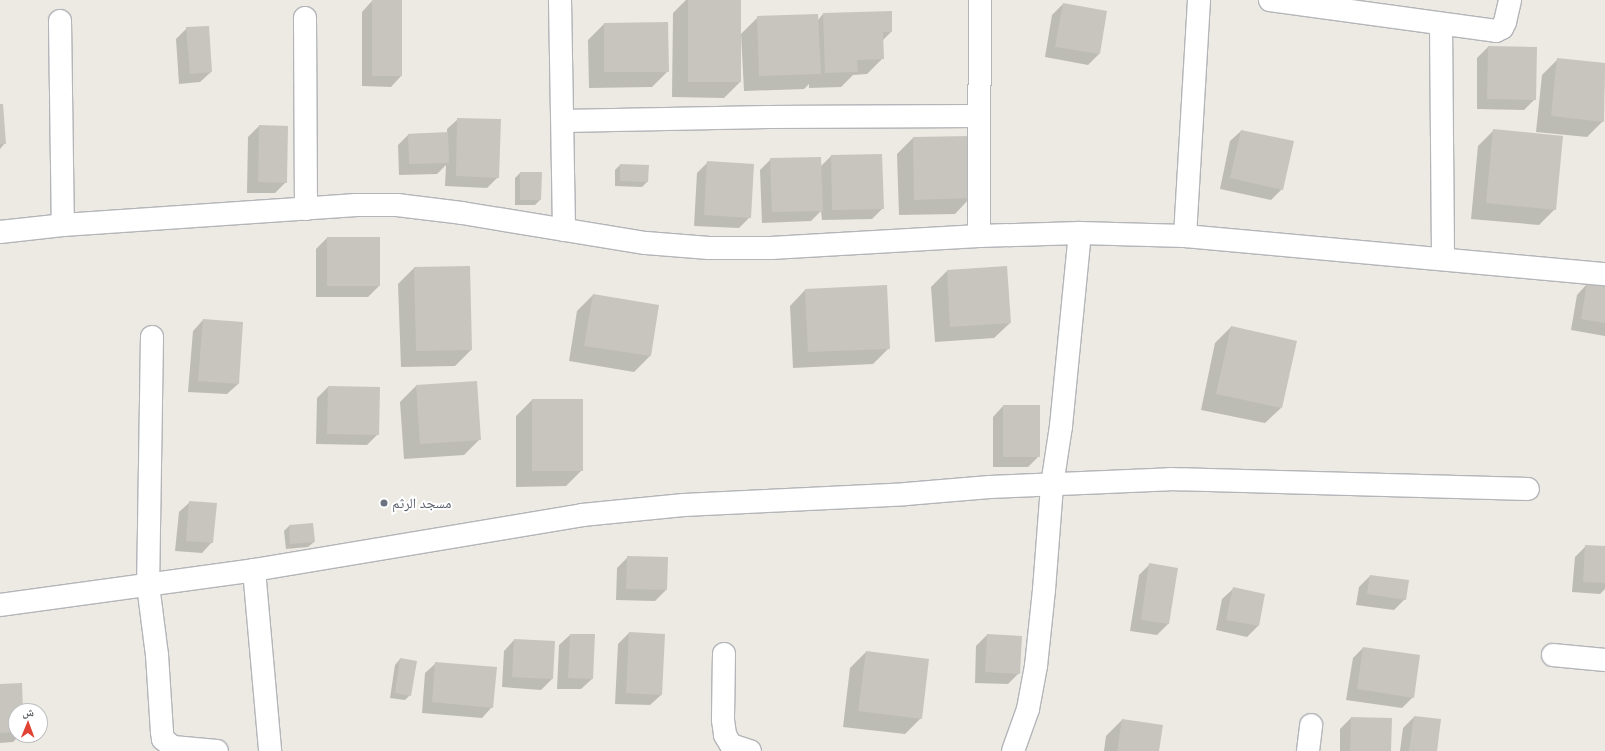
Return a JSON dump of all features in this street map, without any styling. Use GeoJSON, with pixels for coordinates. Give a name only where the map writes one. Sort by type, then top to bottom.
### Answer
{"type":"FeatureCollection","features":[{"type":"Feature","properties":{"kind":"street"},"geometry":{"type":"LineString","coordinates":[[560,0],[564,230]]}},
{"type":"Feature","properties":{"kind":"street"},"geometry":{"type":"LineString","coordinates":[[979,236],[980,0]]}},
{"type":"Feature","properties":{"kind":"street"},"geometry":{"type":"LineString","coordinates":[[1185,236],[1199,0]]}},
{"type":"Feature","properties":{"kind":"street"},"geometry":{"type":"LineString","coordinates":[[1270,0],[1496,31],[1502,28],[1505,22],[1510,0]]}},
{"type":"Feature","properties":{"kind":"street"},"geometry":{"type":"LineString","coordinates":[[305,18],[306,209]]}},
{"type":"Feature","properties":{"kind":"street"},"geometry":{"type":"LineString","coordinates":[[60,21],[63,225]]}},
{"type":"Feature","properties":{"kind":"street"},"geometry":{"type":"LineString","coordinates":[[1441,24],[1443,258]]}},
{"type":"Feature","properties":{"kind":"street"},"geometry":{"type":"LineString","coordinates":[[563,122],[768,117],[979,116]]}},
{"type":"Feature","properties":{"kind":"street"},"geometry":{"type":"LineString","coordinates":[[0,232],[63,225],[356,205],[397,205],[462,213],[646,243],[709,248],[771,248],[979,236],[1080,233],[1185,236],[1443,258],[1605,274]]}},
{"type":"Feature","properties":{"kind":"street"},"geometry":{"type":"LineString","coordinates":[[1013,751],[1028,709],[1036,666],[1044,590],[1052,484],[1061,426],[1080,233]]}},
{"type":"Feature","properties":{"kind":"street"},"geometry":{"type":"LineString","coordinates":[[152,337],[148,584],[157,655],[160,723],[163,739],[173,748],[217,751]]}},
{"type":"Feature","properties":{"kind":"street"},"geometry":{"type":"LineString","coordinates":[[0,605],[254,570],[582,516],[684,505],[906,494],[990,487],[1170,479],[1528,489]]}},
{"type":"Feature","properties":{"kind":"street"},"geometry":{"type":"LineString","coordinates":[[254,570],[270,751]]}},
{"type":"Feature","properties":{"kind":"street"},"geometry":{"type":"LineString","coordinates":[[724,654],[723,720],[725,735],[731,745],[750,751]]}},
{"type":"Feature","properties":{"kind":"street"},"geometry":{"type":"LineString","coordinates":[[1553,655],[1605,660]]}},
{"type":"Feature","properties":{"kind":"street"},"geometry":{"type":"LineString","coordinates":[[1308,751],[1311,725]]}},
{"type":"Feature","properties":{"kind":"building"},"geometry":{"type":"Polygon","coordinates":[[[372,0],[402,0],[402,76],[372,76],[372,0]]]}},
{"type":"Feature","properties":{"kind":"building"},"geometry":{"type":"Polygon","coordinates":[[[688,0],[741,0],[741,82],[688,82],[688,0]]]}},
{"type":"Feature","properties":{"kind":"building"},"geometry":{"type":"Polygon","coordinates":[[[1063,3],[1107,11],[1100,54],[1055,47],[1063,3]]]}},
{"type":"Feature","properties":{"kind":"building"},"geometry":{"type":"Polygon","coordinates":[[[892,11],[892,32],[883,32],[884,59],[857,60],[858,72],[825,73],[823,13],[892,11]]]}},
{"type":"Feature","properties":{"kind":"building"},"geometry":{"type":"Polygon","coordinates":[[[818,14],[821,74],[759,76],[757,16],[818,14]]]}},
{"type":"Feature","properties":{"kind":"building"},"geometry":{"type":"Polygon","coordinates":[[[668,22],[669,72],[604,72],[604,23],[668,22]]]}},
{"type":"Feature","properties":{"kind":"building"},"geometry":{"type":"Polygon","coordinates":[[[209,26],[212,72],[190,74],[186,27],[209,26]]]}},
{"type":"Feature","properties":{"kind":"building"},"geometry":{"type":"Polygon","coordinates":[[[1488,46],[1537,47],[1536,100],[1487,99],[1488,46]]]}},
{"type":"Feature","properties":{"kind":"building"},"geometry":{"type":"Polygon","coordinates":[[[1557,58],[1605,63],[1604,122],[1551,116],[1557,58]]]}},
{"type":"Feature","properties":{"kind":"building"},"geometry":{"type":"Polygon","coordinates":[[[0,104],[3,104],[6,144],[0,144],[0,104]]]}},
{"type":"Feature","properties":{"kind":"building"},"geometry":{"type":"Polygon","coordinates":[[[457,118],[501,119],[499,178],[456,176],[457,118]]]}},
{"type":"Feature","properties":{"kind":"building"},"geometry":{"type":"Polygon","coordinates":[[[259,125],[288,126],[287,183],[258,182],[259,125]]]}},
{"type":"Feature","properties":{"kind":"building"},"geometry":{"type":"Polygon","coordinates":[[[1493,129],[1563,136],[1556,210],[1486,203],[1493,129]]]}},
{"type":"Feature","properties":{"kind":"building"},"geometry":{"type":"Polygon","coordinates":[[[1241,130],[1294,141],[1283,190],[1230,178],[1241,130]]]}},
{"type":"Feature","properties":{"kind":"building"},"geometry":{"type":"Polygon","coordinates":[[[448,132],[449,163],[409,164],[408,134],[448,132]]]}},
{"type":"Feature","properties":{"kind":"building"},"geometry":{"type":"Polygon","coordinates":[[[970,136],[971,198],[914,200],[913,137],[970,136]]]}},
{"type":"Feature","properties":{"kind":"building"},"geometry":{"type":"Polygon","coordinates":[[[882,154],[884,209],[832,210],[831,155],[882,154]]]}},
{"type":"Feature","properties":{"kind":"building"},"geometry":{"type":"Polygon","coordinates":[[[821,157],[823,211],[772,212],[770,158],[821,157]]]}},
{"type":"Feature","properties":{"kind":"building"},"geometry":{"type":"Polygon","coordinates":[[[707,161],[754,164],[751,218],[704,215],[707,161]]]}},
{"type":"Feature","properties":{"kind":"building"},"geometry":{"type":"Polygon","coordinates":[[[620,164],[649,165],[648,182],[620,181],[620,164]]]}},
{"type":"Feature","properties":{"kind":"building"},"geometry":{"type":"Polygon","coordinates":[[[520,172],[542,172],[541,200],[520,200],[520,172]]]}},
{"type":"Feature","properties":{"kind":"building"},"geometry":{"type":"Polygon","coordinates":[[[327,237],[380,237],[380,286],[327,286],[327,237]]]}},
{"type":"Feature","properties":{"kind":"building"},"geometry":{"type":"Polygon","coordinates":[[[470,266],[472,350],[416,351],[414,267],[470,266]]]}},
{"type":"Feature","properties":{"kind":"building"},"geometry":{"type":"Polygon","coordinates":[[[1007,266],[1011,323],[950,327],[947,270],[1007,266]]]}},
{"type":"Feature","properties":{"kind":"building"},"geometry":{"type":"Polygon","coordinates":[[[1587,283],[1605,286],[1605,323],[1581,319],[1587,283]]]}},
{"type":"Feature","properties":{"kind":"building"},"geometry":{"type":"Polygon","coordinates":[[[887,285],[890,349],[808,352],[805,289],[887,285]]]}},
{"type":"Feature","properties":{"kind":"building"},"geometry":{"type":"Polygon","coordinates":[[[593,294],[659,305],[651,356],[584,346],[593,294]]]}},
{"type":"Feature","properties":{"kind":"building"},"geometry":{"type":"Polygon","coordinates":[[[203,319],[243,322],[239,384],[198,381],[203,319]]]}},
{"type":"Feature","properties":{"kind":"building"},"geometry":{"type":"Polygon","coordinates":[[[1231,326],[1297,341],[1282,408],[1216,394],[1231,326]]]}},
{"type":"Feature","properties":{"kind":"building"},"geometry":{"type":"Polygon","coordinates":[[[477,381],[481,440],[420,444],[416,385],[477,381]]]}},
{"type":"Feature","properties":{"kind":"building"},"geometry":{"type":"Polygon","coordinates":[[[328,386],[380,387],[379,435],[327,434],[328,386]]]}},
{"type":"Feature","properties":{"kind":"building"},"geometry":{"type":"Polygon","coordinates":[[[532,399],[583,399],[583,471],[532,471],[532,399]]]}},
{"type":"Feature","properties":{"kind":"building"},"geometry":{"type":"Polygon","coordinates":[[[1003,405],[1040,405],[1040,457],[1003,457],[1003,405]]]}},
{"type":"Feature","properties":{"kind":"building"},"geometry":{"type":"Polygon","coordinates":[[[189,501],[217,503],[213,543],[186,541],[189,501]]]}},
{"type":"Feature","properties":{"kind":"building"},"geometry":{"type":"Polygon","coordinates":[[[313,523],[315,542],[290,544],[289,525],[313,523]]]}},
{"type":"Feature","properties":{"kind":"building"},"geometry":{"type":"Polygon","coordinates":[[[1585,545],[1605,546],[1605,583],[1583,582],[1585,545]]]}},
{"type":"Feature","properties":{"kind":"building"},"geometry":{"type":"Polygon","coordinates":[[[627,556],[668,557],[667,590],[626,589],[627,556]]]}},
{"type":"Feature","properties":{"kind":"building"},"geometry":{"type":"Polygon","coordinates":[[[1149,563],[1178,568],[1169,624],[1141,620],[1149,563]]]}},
{"type":"Feature","properties":{"kind":"building"},"geometry":{"type":"Polygon","coordinates":[[[1370,575],[1409,580],[1406,600],[1367,594],[1370,575]]]}},
{"type":"Feature","properties":{"kind":"building"},"geometry":{"type":"Polygon","coordinates":[[[1233,587],[1265,594],[1259,626],[1226,620],[1233,587]]]}},
{"type":"Feature","properties":{"kind":"building"},"geometry":{"type":"Polygon","coordinates":[[[629,632],[665,634],[662,695],[626,693],[629,632]]]}},
{"type":"Feature","properties":{"kind":"building"},"geometry":{"type":"Polygon","coordinates":[[[570,634],[595,634],[593,679],[568,678],[570,634]]]}},
{"type":"Feature","properties":{"kind":"building"},"geometry":{"type":"Polygon","coordinates":[[[987,634],[1022,636],[1020,674],[985,672],[987,634]]]}},
{"type":"Feature","properties":{"kind":"building"},"geometry":{"type":"Polygon","coordinates":[[[514,639],[555,641],[553,679],[512,677],[514,639]]]}},
{"type":"Feature","properties":{"kind":"building"},"geometry":{"type":"Polygon","coordinates":[[[1363,647],[1420,655],[1414,698],[1357,689],[1363,647]]]}},
{"type":"Feature","properties":{"kind":"building"},"geometry":{"type":"Polygon","coordinates":[[[866,651],[929,659],[922,719],[858,711],[866,651]]]}},
{"type":"Feature","properties":{"kind":"building"},"geometry":{"type":"Polygon","coordinates":[[[400,658],[417,661],[411,696],[395,693],[400,658]]]}},
{"type":"Feature","properties":{"kind":"building"},"geometry":{"type":"Polygon","coordinates":[[[435,662],[497,667],[493,708],[432,702],[435,662]]]}},
{"type":"Feature","properties":{"kind":"building"},"geometry":{"type":"Polygon","coordinates":[[[22,683],[23,703],[8,703],[8,732],[0,733],[0,684],[22,683]]]}},
{"type":"Feature","properties":{"kind":"building"},"geometry":{"type":"Polygon","coordinates":[[[1414,716],[1441,719],[1437,751],[1409,751],[1414,716]]]}},
{"type":"Feature","properties":{"kind":"building"},"geometry":{"type":"Polygon","coordinates":[[[1351,717],[1392,718],[1391,751],[1350,751],[1351,717]]]}},
{"type":"Feature","properties":{"kind":"building"},"geometry":{"type":"Polygon","coordinates":[[[1122,719],[1163,725],[1159,751],[1117,751],[1122,719]]]}},
{"type":"Feature","properties":{"kind":"place","name":"مسجد الرثم"},"geometry":{"type":"Point","coordinates":[384,503]}}]}
